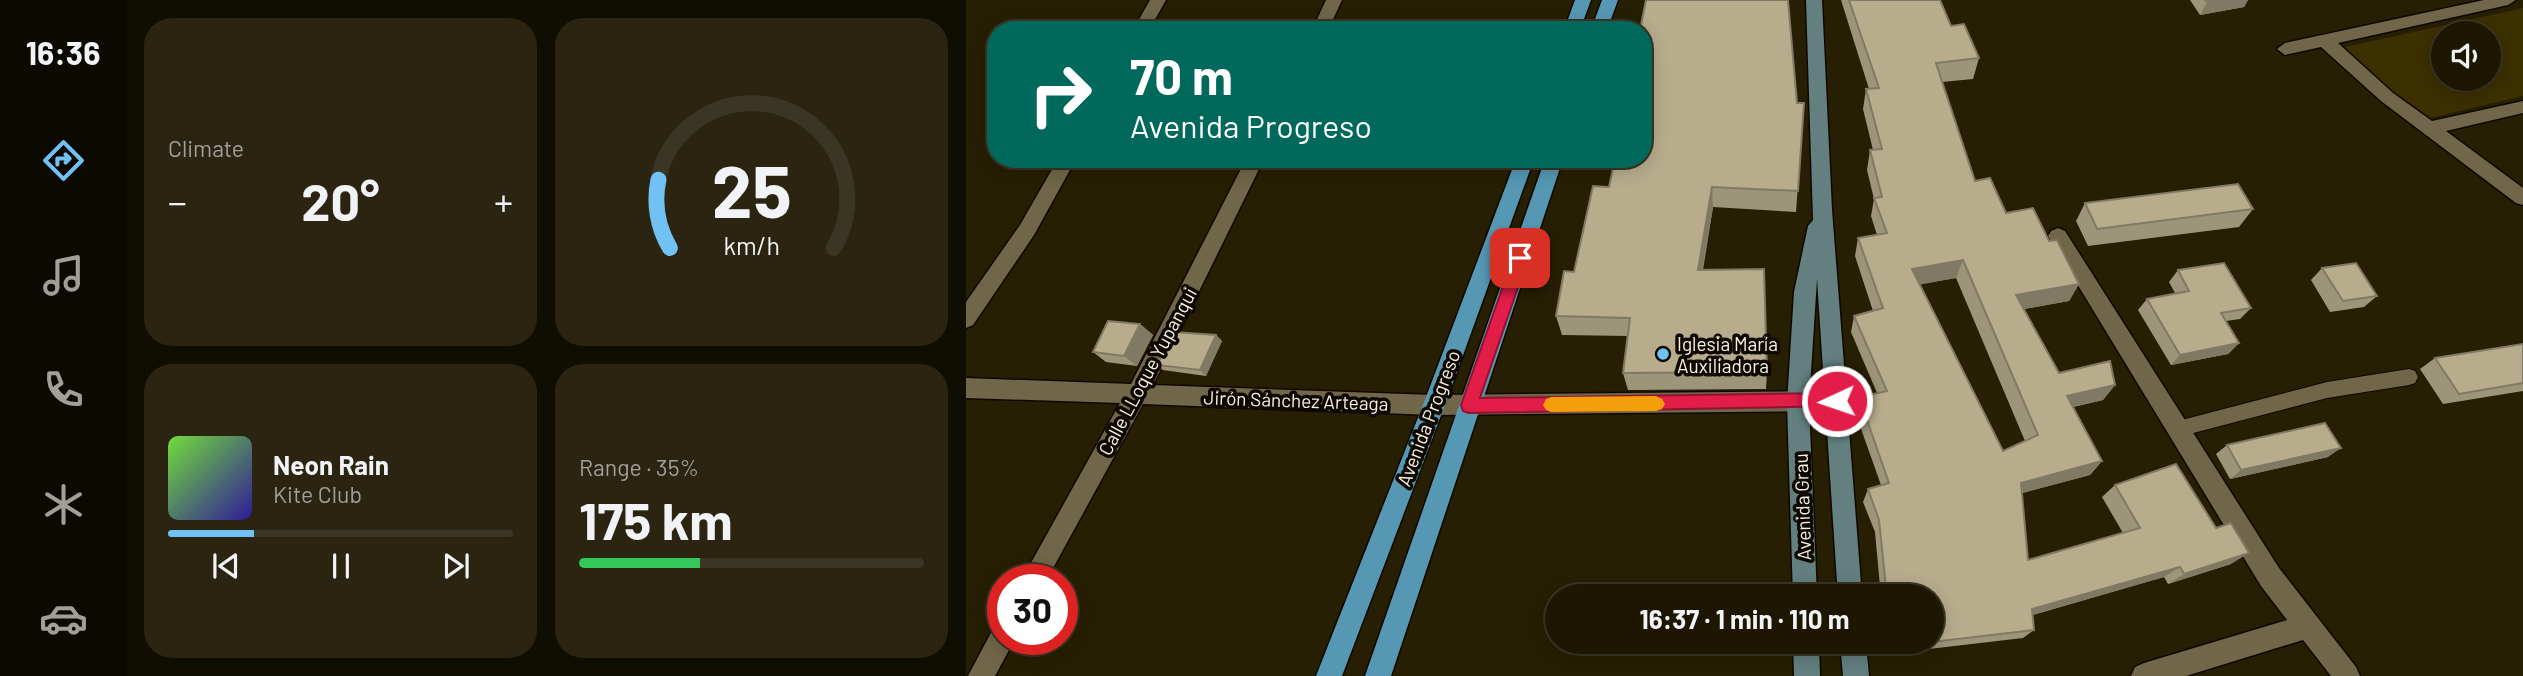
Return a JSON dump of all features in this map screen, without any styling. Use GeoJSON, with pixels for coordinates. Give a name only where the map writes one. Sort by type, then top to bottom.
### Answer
{"type":"FeatureCollection","features":[{"type":"Feature","properties":{"kind":"main road"},"geometry":{"type":"LineString","coordinates":[[1575,21],[1583,0]]}},
{"type":"Feature","properties":{"kind":"main road"},"geometry":{"type":"LineString","coordinates":[[1602,21],[1609,0]]}},
{"type":"Feature","properties":{"kind":"main road","name":"Avenida Progreso"},"geometry":{"type":"LineString","coordinates":[[1329,676],[1522,168]]}},
{"type":"Feature","properties":{"kind":"main road","name":"Avenida Progreso"},"geometry":{"type":"LineString","coordinates":[[1378,676],[1551,168]]}},
{"type":"Feature","properties":{"kind":"street"},"geometry":{"type":"LineString","coordinates":[[1146,21],[1158,0]]}},
{"type":"Feature","properties":{"kind":"street"},"geometry":{"type":"LineString","coordinates":[[1324,21],[1334,0]]}},
{"type":"Feature","properties":{"kind":"street","name":"Avenida Grau"},"geometry":{"type":"LineString","coordinates":[[1814,0],[1822,210],[1849,584]]}},
{"type":"Feature","properties":{"kind":"street"},"geometry":{"type":"LineString","coordinates":[[2285,49],[2508,0]]}},
{"type":"Feature","properties":{"kind":"street"},"geometry":{"type":"LineString","coordinates":[[2324,40],[2387,97],[2523,198]]}},
{"type":"Feature","properties":{"kind":"street"},"geometry":{"type":"LineString","coordinates":[[2430,128],[2523,107]]}},
{"type":"Feature","properties":{"kind":"street"},"geometry":{"type":"LineString","coordinates":[[966,319],[1027,230],[1062,168]]}},
{"type":"Feature","properties":{"kind":"street","name":"Calle LLoque Yupanqui"},"geometry":{"type":"LineString","coordinates":[[1042,564],[1137,394],[1250,168]]}},
{"type":"Feature","properties":{"kind":"street","name":"Avenida Grau"},"geometry":{"type":"LineString","coordinates":[[1805,584],[1798,403],[1804,292],[1822,210]]}},
{"type":"Feature","properties":{"kind":"street"},"geometry":{"type":"LineString","coordinates":[[2058,236],[2270,577],[2347,676]]}},
{"type":"Feature","properties":{"kind":"street","name":"Jirón Sánchez Arteaga"},"geometry":{"type":"LineString","coordinates":[[966,388],[1434,405],[1837,401]]}},
{"type":"Feature","properties":{"kind":"street"},"geometry":{"type":"LineString","coordinates":[[2144,676],[2308,626]]}},
{"type":"Feature","properties":{"kind":"street"},"geometry":{"type":"LineString","coordinates":[[1806,654],[1807,676]]}},
{"type":"Feature","properties":{"kind":"street"},"geometry":{"type":"LineString","coordinates":[[1854,654],[1856,676]]}},
{"type":"Feature","properties":{"kind":"street"},"geometry":{"type":"LineString","coordinates":[[981,676],[993,655]]}},
{"type":"Feature","properties":{"kind":"lane"},"geometry":{"type":"LineString","coordinates":[[2178,429],[2327,390],[2409,377]]}},
{"type":"Feature","properties":{"kind":"shaded area"},"geometry":{"type":"Polygon","coordinates":[[[2523,8],[2523,96],[2425,119],[2382,84],[2345,47],[2431,28],[2431,91],[2501,91],[2501,21],[2464,21],[2523,8]]]}},
{"type":"Feature","properties":{"kind":"building"},"geometry":{"type":"Polygon","coordinates":[[[1646,0],[1788,0],[1797,103],[1804,103],[1798,191],[1712,187],[1698,270],[1764,269],[1767,372],[1623,373],[1630,318],[1556,316],[1564,271],[1574,272],[1593,186],[1609,187],[1613,168],[1652,168],[1652,21],[1642,21],[1646,0]]]}},
{"type":"Feature","properties":{"kind":"building"},"geometry":{"type":"Polygon","coordinates":[[[1849,0],[1940,0],[1951,26],[1964,24],[1979,58],[1936,63],[1975,181],[1990,178],[2006,213],[2033,208],[2049,241],[2057,240],[2079,284],[2016,295],[2059,373],[2110,361],[2115,385],[2067,396],[2102,461],[2021,483],[2028,560],[2140,528],[2115,485],[2176,464],[2216,528],[2231,523],[2249,553],[2184,574],[2180,567],[2032,609],[2034,630],[1944,641],[1944,584],[1886,584],[1879,520],[1868,489],[1889,483],[1859,397],[1887,391],[1854,316],[1883,308],[1858,238],[1887,233],[1874,198],[1882,197],[1870,150],[1882,149],[1866,89],[1879,88],[1849,0]],[[1963,260],[1912,269],[2003,451],[2038,435],[1963,260]]]}},
{"type":"Feature","properties":{"kind":"building"},"geometry":{"type":"Polygon","coordinates":[[[2238,184],[2253,209],[2097,229],[2085,203],[2238,184]]]}},
{"type":"Feature","properties":{"kind":"building"},"geometry":{"type":"Polygon","coordinates":[[[2224,263],[2251,308],[2221,313],[2239,343],[2180,355],[2147,299],[2189,291],[2178,270],[2224,263]]]}},
{"type":"Feature","properties":{"kind":"building"},"geometry":{"type":"Polygon","coordinates":[[[2356,263],[2377,296],[2343,301],[2322,268],[2356,263]]]}},
{"type":"Feature","properties":{"kind":"building"},"geometry":{"type":"Polygon","coordinates":[[[1108,321],[1140,324],[1124,356],[1093,352],[1108,321]]]}},
{"type":"Feature","properties":{"kind":"building"},"geometry":{"type":"Polygon","coordinates":[[[1173,332],[1216,335],[1200,370],[1157,365],[1173,332]]]}},
{"type":"Feature","properties":{"kind":"building"},"geometry":{"type":"Polygon","coordinates":[[[2523,344],[2523,383],[2459,394],[2435,358],[2523,344]]]}},
{"type":"Feature","properties":{"kind":"building"},"geometry":{"type":"Polygon","coordinates":[[[2325,423],[2341,448],[2241,470],[2227,445],[2325,423]]]}},
{"type":"Feature","properties":{"kind":"slow traffic"},"geometry":{"type":"LineString","coordinates":[[1551,405],[1656,404]]}},
{"type":"Feature","properties":{"kind":"place","name":"Iglesia María Auxiliadora"},"geometry":{"type":"Point","coordinates":[1663,354]}},
{"type":"Feature","properties":{"kind":"route"},"geometry":{"type":"LineString","coordinates":[[1520,258],[1469,405],[1837,401]]}}]}
